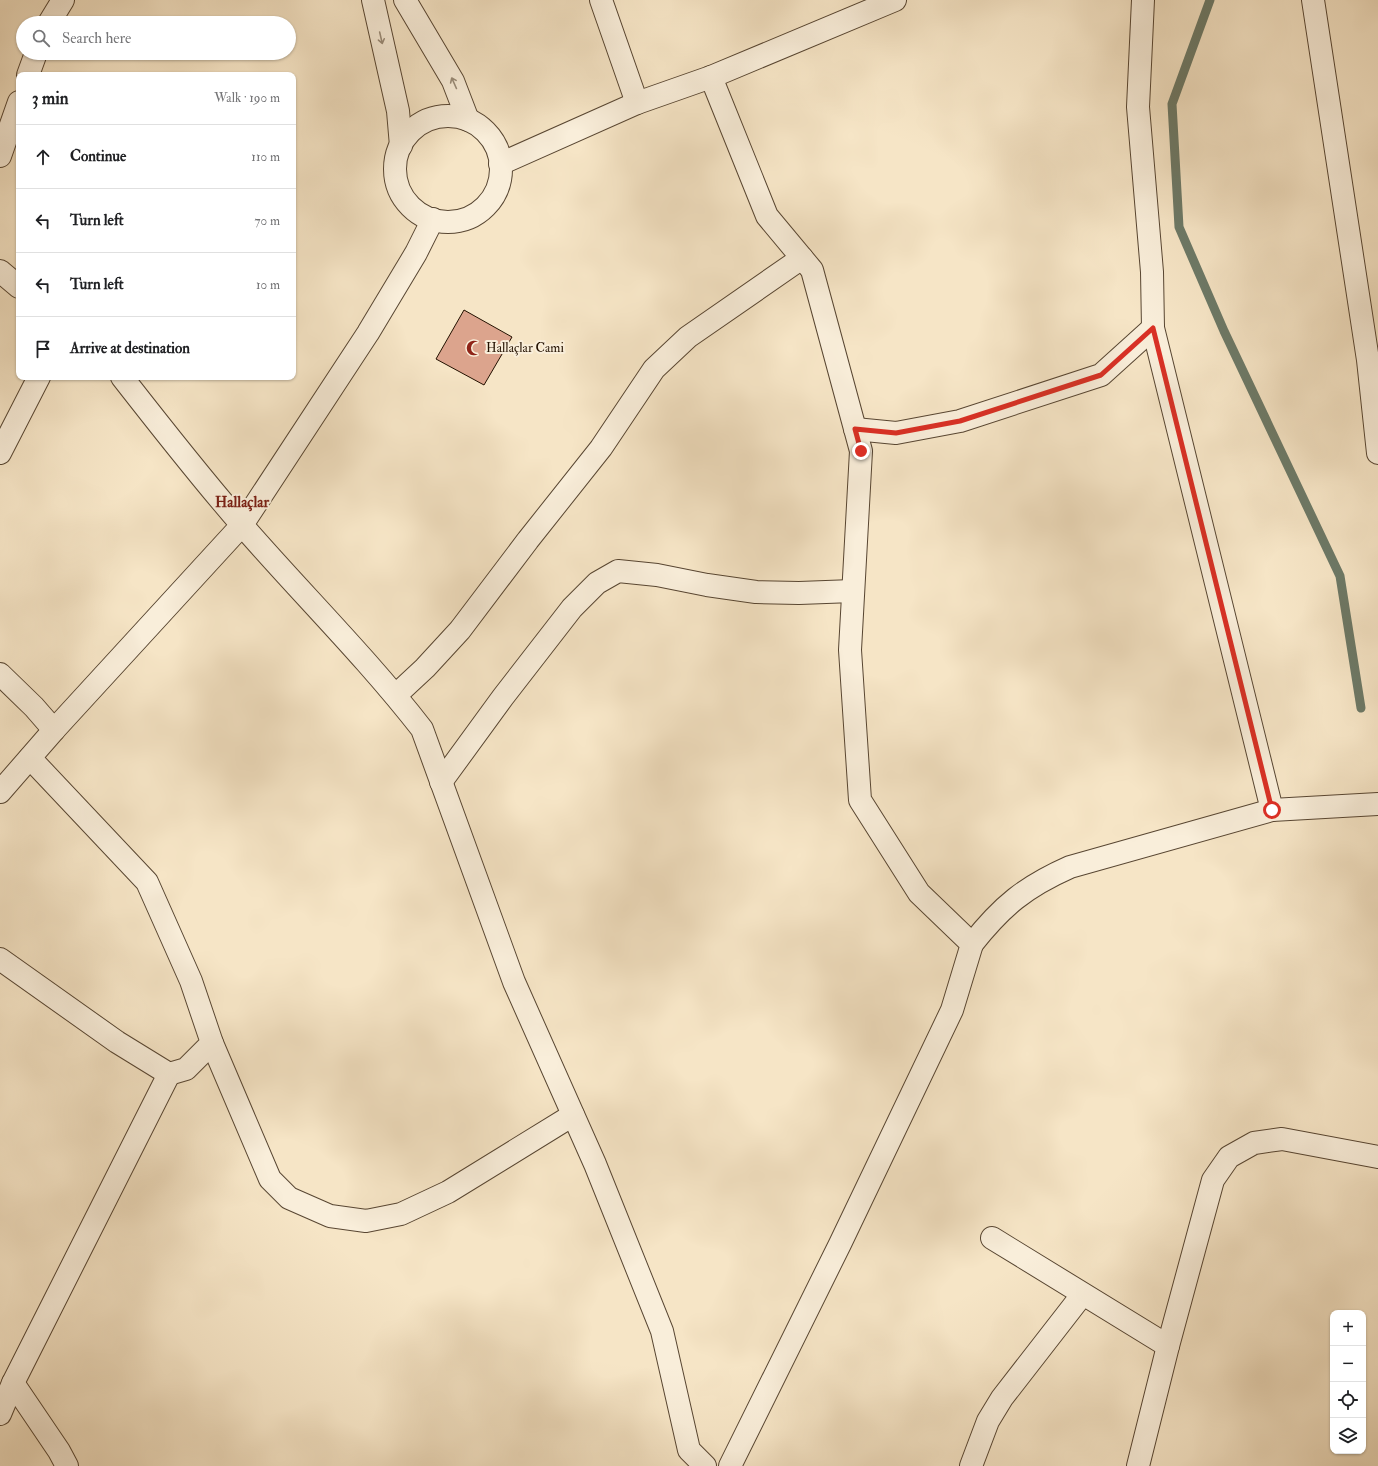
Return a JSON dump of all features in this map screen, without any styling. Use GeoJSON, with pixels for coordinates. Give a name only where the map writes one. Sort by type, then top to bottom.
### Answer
{"type":"FeatureCollection","features":[{"type":"Feature","properties":{"kind":"street"},"geometry":{"type":"LineString","coordinates":[[53,16],[63,0]]}},
{"type":"Feature","properties":{"kind":"street"},"geometry":{"type":"LineString","coordinates":[[373,0],[398,111],[401,146]]}},
{"type":"Feature","properties":{"kind":"street"},"geometry":{"type":"LineString","coordinates":[[405,0],[453,81],[468,120]]}},
{"type":"Feature","properties":{"kind":"street"},"geometry":{"type":"LineString","coordinates":[[601,0],[637,103]]}},
{"type":"Feature","properties":{"kind":"street"},"geometry":{"type":"LineString","coordinates":[[500,164],[637,103],[711,77],[895,0]]}},
{"type":"Feature","properties":{"kind":"street"},"geometry":{"type":"LineString","coordinates":[[1143,0],[1138,107],[1152,272],[1153,328],[1272,810]]}},
{"type":"Feature","properties":{"kind":"street"},"geometry":{"type":"LineString","coordinates":[[1313,0],[1373,359],[1378,453]]}},
{"type":"Feature","properties":{"kind":"street"},"geometry":{"type":"LineString","coordinates":[[29,72],[33,60]]}},
{"type":"Feature","properties":{"kind":"street"},"geometry":{"type":"LineString","coordinates":[[711,77],[767,216],[812,270],[861,451],[850,650],[860,800],[919,893],[972,944]]}},
{"type":"Feature","properties":{"kind":"street"},"geometry":{"type":"LineString","coordinates":[[0,156],[16,111]]}},
{"type":"Feature","properties":{"kind":"street"},"geometry":{"type":"LineString","coordinates":[[446,116],[458,116],[468,120],[479,125],[494,142],[500,164],[498,186],[486,205],[477,213],[467,218],[456,221],[444,221],[422,215],[406,200],[396,179],[395,168],[401,146],[414,128],[424,121],[435,117],[446,116]]}},
{"type":"Feature","properties":{"kind":"street"},"geometry":{"type":"LineString","coordinates":[[0,792],[54,730],[242,525],[368,333],[416,253],[433,219]]}},
{"type":"Feature","properties":{"kind":"street"},"geometry":{"type":"LineString","coordinates":[[396,695],[425,668],[460,630],[528,540],[601,448],[654,369],[688,337],[802,258]]}},
{"type":"Feature","properties":{"kind":"street"},"geometry":{"type":"LineString","coordinates":[[0,271],[16,284]]}},
{"type":"Feature","properties":{"kind":"street"},"geometry":{"type":"LineString","coordinates":[[855,429],[896,433],[960,421],[1101,375],[1153,328]]}},
{"type":"Feature","properties":{"kind":"street"},"geometry":{"type":"LineString","coordinates":[[0,453],[37,380]]}},
{"type":"Feature","properties":{"kind":"street"},"geometry":{"type":"LineString","coordinates":[[124,380],[194,468],[242,525],[396,695],[422,728],[514,982],[595,1164],[662,1331],[689,1450],[705,1466]]}},
{"type":"Feature","properties":{"kind":"street"},"geometry":{"type":"LineString","coordinates":[[441,782],[572,608],[597,583],[618,571],[657,575],[707,585],[756,592],[799,593],[853,591]]}},
{"type":"Feature","properties":{"kind":"street"},"geometry":{"type":"LineString","coordinates":[[0,674],[34,707],[54,730]]}},
{"type":"Feature","properties":{"kind":"street"},"geometry":{"type":"LineString","coordinates":[[30,758],[147,882],[191,981],[212,1043],[270,1179],[289,1198],[330,1216],[366,1221],[401,1214],[448,1192],[573,1116]]}},
{"type":"Feature","properties":{"kind":"street"},"geometry":{"type":"LineString","coordinates":[[730,1466],[840,1244],[952,1010],[972,944],[1008,903],[1027,889],[1070,867],[1272,810],[1378,804]]}},
{"type":"Feature","properties":{"kind":"street"},"geometry":{"type":"LineString","coordinates":[[0,959],[117,1042],[169,1074]]}},
{"type":"Feature","properties":{"kind":"street"},"geometry":{"type":"LineString","coordinates":[[0,1414],[13,1383],[169,1074],[186,1069],[212,1043]]}},
{"type":"Feature","properties":{"kind":"street"},"geometry":{"type":"LineString","coordinates":[[1138,1466],[1168,1346],[1213,1180],[1229,1157],[1254,1143],[1282,1139],[1378,1157]]}},
{"type":"Feature","properties":{"kind":"street"},"geometry":{"type":"LineString","coordinates":[[992,1238],[1168,1346]]}},
{"type":"Feature","properties":{"kind":"street"},"geometry":{"type":"LineString","coordinates":[[971,1466],[988,1421],[1002,1398],[1082,1294]]}},
{"type":"Feature","properties":{"kind":"street"},"geometry":{"type":"LineString","coordinates":[[13,1383],[59,1451],[67,1466]]}},
{"type":"Feature","properties":{"kind":"building","name":"Hallaçlar Cami"},"geometry":{"type":"Polygon","coordinates":[[[464,310],[512,337],[484,385],[436,359],[464,310]]]}},
{"type":"Feature","properties":{"kind":"waterway"},"geometry":{"type":"LineString","coordinates":[[1210,0],[1172,104],[1179,227],[1224,331],[1340,576],[1361,708]]}},
{"type":"Feature","properties":{"kind":"place","name":"Hallaçlar Cami"},"geometry":{"type":"Point","coordinates":[474,348]}},
{"type":"Feature","properties":{"kind":"district","name":"Hallaçlar"},"geometry":{"type":"Point","coordinates":[242,502]}},
{"type":"Feature","properties":{"kind":"route"},"geometry":{"type":"LineString","coordinates":[[861,451],[855,429],[896,433],[960,421],[1101,375],[1153,328],[1272,810]]}}]}
